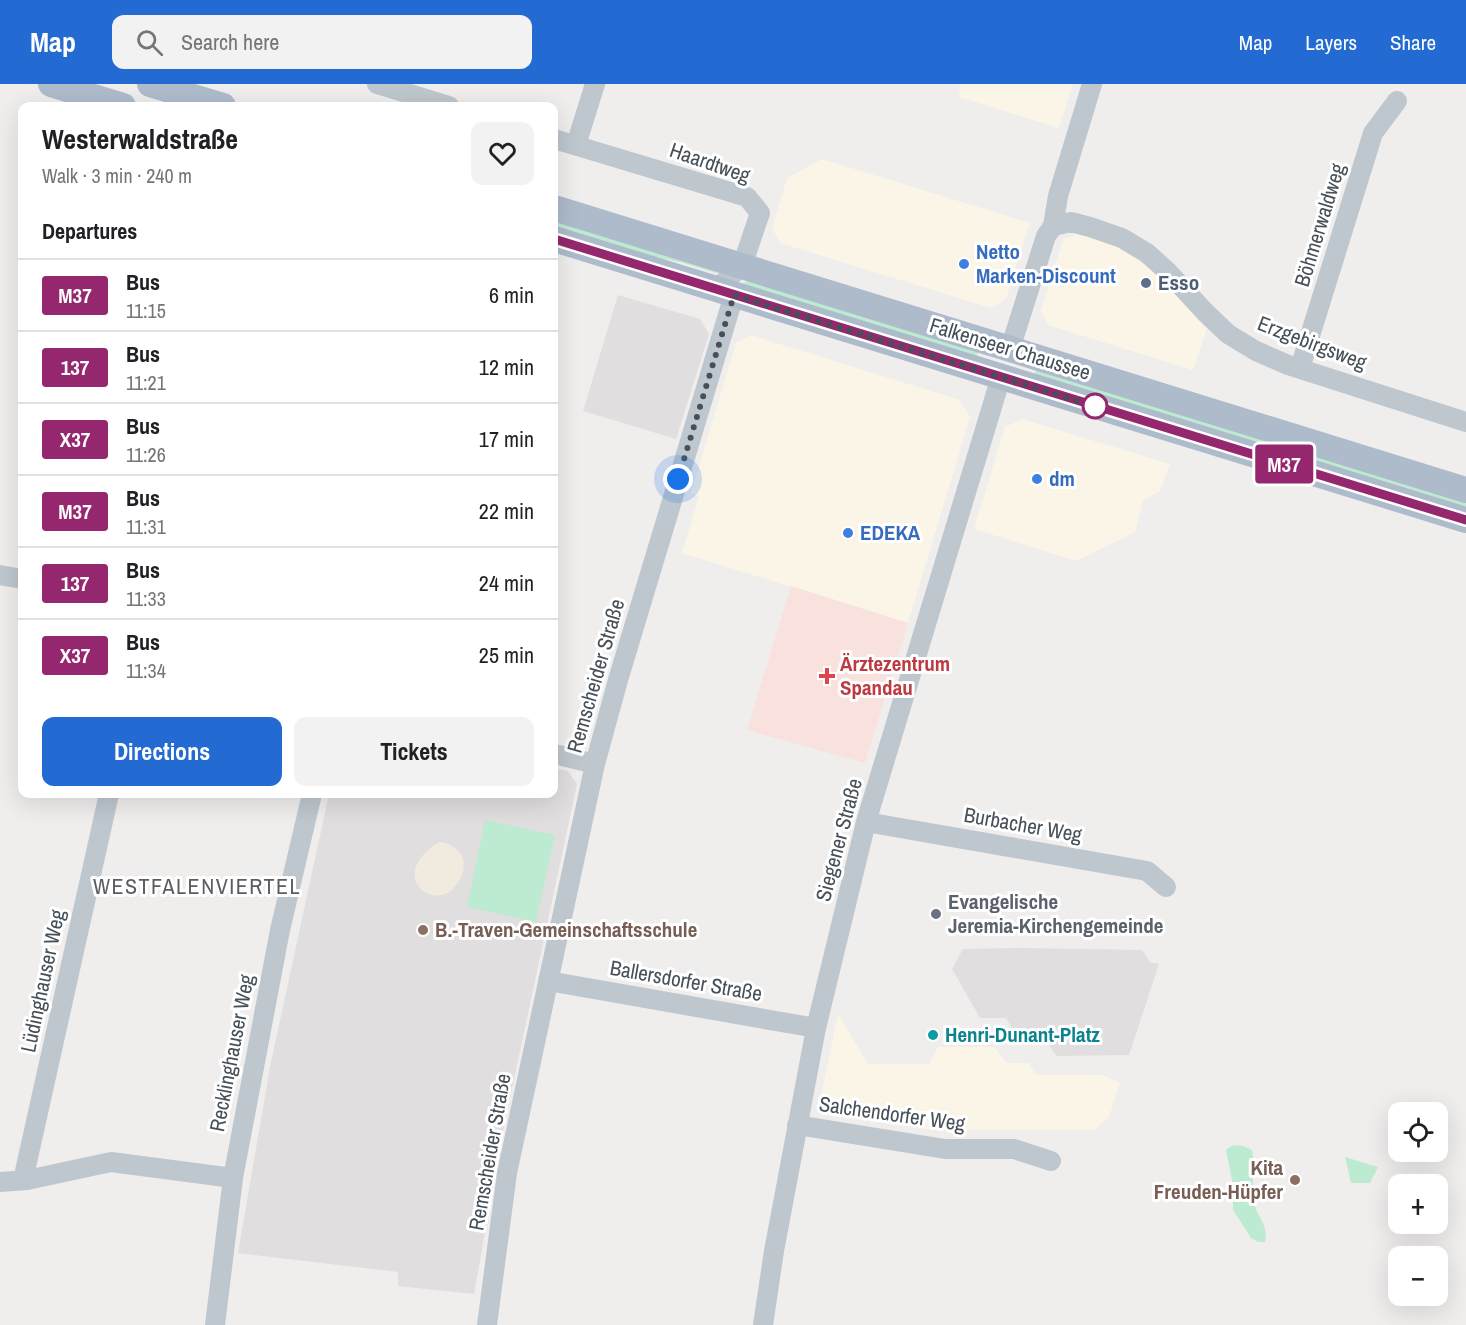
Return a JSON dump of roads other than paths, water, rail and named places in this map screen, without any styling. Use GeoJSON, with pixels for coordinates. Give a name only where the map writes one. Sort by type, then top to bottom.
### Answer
{"type":"FeatureCollection","features":[{"type":"Feature","properties":{"kind":"main road"},"geometry":{"type":"LineString","coordinates":[[51,84],[110,102]]}},
{"type":"Feature","properties":{"kind":"main road"},"geometry":{"type":"LineString","coordinates":[[150,84],[210,102]]}},
{"type":"Feature","properties":{"kind":"main road","name":"Falkenseer Chaussee"},"geometry":{"type":"LineString","coordinates":[[558,209],[1466,489]]}},
{"type":"Feature","properties":{"kind":"main road","name":"Falkenseer Chaussee"},"geometry":{"type":"LineString","coordinates":[[558,240],[1466,520]]}},
{"type":"Feature","properties":{"kind":"main road"},"geometry":{"type":"LineString","coordinates":[[1001,377],[1010,349]]}},
{"type":"Feature","properties":{"kind":"street"},"geometry":{"type":"LineString","coordinates":[[377,84],[436,102]]}},
{"type":"Feature","properties":{"kind":"street"},"geometry":{"type":"LineString","coordinates":[[576,145],[596,84]]}},
{"type":"Feature","properties":{"kind":"street"},"geometry":{"type":"LineString","coordinates":[[1010,349],[1046,236],[1062,224],[1058,196],[1092,84]]}},
{"type":"Feature","properties":{"kind":"street","name":"Böhmerwaldweg"},"geometry":{"type":"LineString","coordinates":[[1300,368],[1373,133],[1397,101]]}},
{"type":"Feature","properties":{"kind":"street","name":"Haardtweg"},"geometry":{"type":"LineString","coordinates":[[558,140],[747,197],[760,213],[742,266],[725,292]]}},
{"type":"Feature","properties":{"kind":"street","name":"Erzgebirgsweg"},"geometry":{"type":"LineString","coordinates":[[1062,224],[1122,238],[1147,253],[1228,334],[1256,351],[1300,368],[1466,422]]}},
{"type":"Feature","properties":{"kind":"street","name":"Remscheider Straße"},"geometry":{"type":"LineString","coordinates":[[487,1325],[507,1173],[596,764],[725,292]]}},
{"type":"Feature","properties":{"kind":"street","name":"Siegener Straße"},"geometry":{"type":"LineString","coordinates":[[763,1325],[772,1262],[816,1028],[866,822],[1001,377]]}},
{"type":"Feature","properties":{"kind":"street"},"geometry":{"type":"LineString","coordinates":[[0,575],[18,578]]}},
{"type":"Feature","properties":{"kind":"street"},"geometry":{"type":"LineString","coordinates":[[558,755],[596,764]]}},
{"type":"Feature","properties":{"kind":"street","name":"Lüdinghauser Weg"},"geometry":{"type":"LineString","coordinates":[[27,1180],[25,1171],[108,798]]}},
{"type":"Feature","properties":{"kind":"street","name":"Recklinghauser Weg"},"geometry":{"type":"LineString","coordinates":[[214,1325],[233,1178],[280,930],[311,798]]}},
{"type":"Feature","properties":{"kind":"street","name":"Burbacher Weg"},"geometry":{"type":"LineString","coordinates":[[866,822],[1147,871],[1166,887]]}},
{"type":"Feature","properties":{"kind":"street","name":"Ballersdorfer Straße"},"geometry":{"type":"LineString","coordinates":[[548,981],[816,1028]]}},
{"type":"Feature","properties":{"kind":"street","name":"Salchendorfer Weg"},"geometry":{"type":"LineString","coordinates":[[797,1125],[945,1149],[1014,1149],[1051,1161]]}},
{"type":"Feature","properties":{"kind":"street"},"geometry":{"type":"LineString","coordinates":[[0,1182],[27,1180],[111,1162],[233,1178]]}},
{"type":"Feature","properties":{"kind":"place","name":"Netto Marken-Discount"},"geometry":{"type":"Point","coordinates":[964,264]}},
{"type":"Feature","properties":{"kind":"place","name":"Esso"},"geometry":{"type":"Point","coordinates":[1146,283]}},
{"type":"Feature","properties":{"kind":"place","name":"dm"},"geometry":{"type":"Point","coordinates":[1037,479]}},
{"type":"Feature","properties":{"kind":"place","name":"EDEKA"},"geometry":{"type":"Point","coordinates":[848,533]}},
{"type":"Feature","properties":{"kind":"place","name":"Ärztezentrum Spandau"},"geometry":{"type":"Point","coordinates":[827,676]}},
{"type":"Feature","properties":{"kind":"place","name":"Evangelische Jeremia-Kirchengemeinde"},"geometry":{"type":"Point","coordinates":[936,914]}},
{"type":"Feature","properties":{"kind":"place","name":"B.-Traven-Gemeinschaftsschule"},"geometry":{"type":"Point","coordinates":[423,930]}},
{"type":"Feature","properties":{"kind":"place","name":"Henri-Dunant-Platz"},"geometry":{"type":"Point","coordinates":[933,1035]}},
{"type":"Feature","properties":{"kind":"place","name":"Kita Freuden-Hüpfer"},"geometry":{"type":"Point","coordinates":[1295,1180]}},
{"type":"Feature","properties":{"kind":"district","name":"WESTFALENVIERTEL"},"geometry":{"type":"Point","coordinates":[197,886]}}]}
